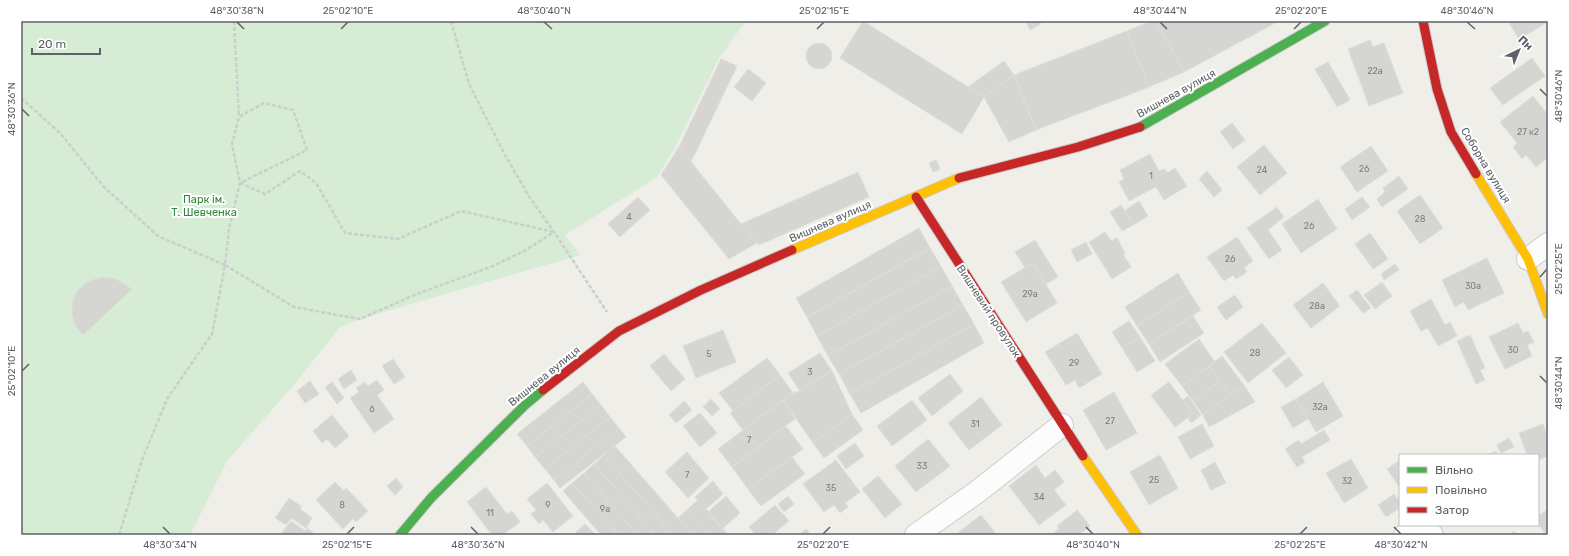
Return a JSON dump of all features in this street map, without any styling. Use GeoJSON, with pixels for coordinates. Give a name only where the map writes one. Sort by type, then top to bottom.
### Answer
{"type":"FeatureCollection","features":[{"type":"Feature","properties":{"kind":"street","name":"Вишнева вулиця"},"geometry":{"type":"LineString","coordinates":[[400,535],[431,498],[525,405],[619,331],[701,290],[957,179],[1078,147],[1142,126],[1325,21]]}},
{"type":"Feature","properties":{"kind":"street","name":"Соборна вулиця"},"geometry":{"type":"LineString","coordinates":[[1424,21],[1437,89],[1451,132],[1528,259],[1548,314]]}},
{"type":"Feature","properties":{"kind":"street","name":"Вишневий провулок"},"geometry":{"type":"LineString","coordinates":[[916,197],[1062,425],[1137,535]]}},
{"type":"Feature","properties":{"kind":"street"},"geometry":{"type":"LineString","coordinates":[[1528,259],[1548,244]]}},
{"type":"Feature","properties":{"kind":"street"},"geometry":{"type":"LineString","coordinates":[[916,535],[977,492],[1062,425]]}},
{"type":"Feature","properties":{"kind":"street"},"geometry":{"type":"LineString","coordinates":[[1405,535],[1420,531],[1430,533],[1432,535]]}},
{"type":"Feature","properties":{"kind":"path"},"geometry":{"type":"LineString","coordinates":[[119,535],[142,460],[167,399],[212,334],[225,265],[229,229],[240,183],[232,144],[239,117],[234,21]]}},
{"type":"Feature","properties":{"kind":"path"},"geometry":{"type":"LineString","coordinates":[[451,21],[469,84],[505,155],[530,198],[619,331]]}},
{"type":"Feature","properties":{"kind":"path"},"geometry":{"type":"LineString","coordinates":[[21,98],[60,133],[103,186],[158,236],[225,265],[294,307],[360,319],[416,294],[493,266],[524,251],[554,232]]}},
{"type":"Feature","properties":{"kind":"path"},"geometry":{"type":"LineString","coordinates":[[239,117],[264,103],[293,110],[307,150],[240,183]]}},
{"type":"Feature","properties":{"kind":"path"},"geometry":{"type":"LineString","coordinates":[[240,183],[265,194],[300,172],[316,183],[345,233],[398,239],[460,211],[554,232]]}},
{"type":"Feature","properties":{"kind":"green space","name":"Парк ім. Т. Шевченка"},"geometry":{"type":"Polygon","coordinates":[[[21,21],[746,21],[719,58],[676,146],[657,177],[565,235],[580,255],[360,319],[340,327],[294,385],[227,461],[190,535],[21,535],[21,21]]]}},
{"type":"Feature","properties":{"kind":"building"},"geometry":{"type":"Polygon","coordinates":[[[863,21],[984,97],[962,134],[840,58],[863,21]]]}},
{"type":"Feature","properties":{"kind":"building"},"geometry":{"type":"Polygon","coordinates":[[[1026,21],[1040,21],[1041,24],[1030,30],[1026,21]]]}},
{"type":"Feature","properties":{"kind":"building"},"geometry":{"type":"Polygon","coordinates":[[[1151,21],[1156,21],[1184,72],[1149,87],[1127,31],[1151,21]]]}},
{"type":"Feature","properties":{"kind":"building"},"geometry":{"type":"Polygon","coordinates":[[[1156,21],[1279,21],[1184,72],[1156,21]]]}},
{"type":"Feature","properties":{"kind":"building"},"geometry":{"type":"Polygon","coordinates":[[[1508,21],[1548,21],[1548,22],[1519,39],[1508,21]]]}},
{"type":"Feature","properties":{"kind":"building"},"geometry":{"type":"Polygon","coordinates":[[[1127,31],[1149,87],[1036,130],[1014,75],[1127,31]]]}},
{"type":"Feature","properties":{"kind":"building"},"geometry":{"type":"Polygon","coordinates":[[[1370,40],[1373,47],[1384,43],[1403,93],[1369,106],[1348,49],[1370,40]]]}},
{"type":"Feature","properties":{"kind":"building"},"geometry":{"type":"Polygon","coordinates":[[[819,43],[828,47],[832,56],[828,65],[819,69],[810,65],[806,56],[810,47],[819,43]]]}},
{"type":"Feature","properties":{"kind":"building"},"geometry":{"type":"Polygon","coordinates":[[[1532,58],[1545,76],[1503,105],[1490,88],[1532,58]]]}},
{"type":"Feature","properties":{"kind":"building"},"geometry":{"type":"Polygon","coordinates":[[[721,59],[737,66],[691,162],[679,147],[721,59]]]}},
{"type":"Feature","properties":{"kind":"building"},"geometry":{"type":"Polygon","coordinates":[[[1004,61],[1014,75],[984,97],[968,87],[1004,61]]]}},
{"type":"Feature","properties":{"kind":"building"},"geometry":{"type":"Polygon","coordinates":[[[1328,62],[1350,100],[1337,107],[1315,69],[1328,62]]]}},
{"type":"Feature","properties":{"kind":"building"},"geometry":{"type":"Polygon","coordinates":[[[748,69],[766,83],[752,101],[734,87],[748,69]]]}},
{"type":"Feature","properties":{"kind":"building"},"geometry":{"type":"Polygon","coordinates":[[[1014,75],[1036,130],[1009,142],[984,97],[1014,75]]]}},
{"type":"Feature","properties":{"kind":"building"},"geometry":{"type":"Polygon","coordinates":[[[1533,96],[1548,115],[1548,157],[1536,167],[1526,155],[1522,159],[1513,147],[1517,143],[1500,122],[1533,96]]]}},
{"type":"Feature","properties":{"kind":"building"},"geometry":{"type":"Polygon","coordinates":[[[1232,123],[1245,140],[1233,149],[1220,132],[1232,123]]]}},
{"type":"Feature","properties":{"kind":"building"},"geometry":{"type":"Polygon","coordinates":[[[1264,145],[1287,173],[1260,195],[1237,167],[1264,145]]]}},
{"type":"Feature","properties":{"kind":"building"},"geometry":{"type":"Polygon","coordinates":[[[1371,146],[1388,171],[1357,192],[1340,167],[1371,146]]]}},
{"type":"Feature","properties":{"kind":"building"},"geometry":{"type":"Polygon","coordinates":[[[679,147],[757,243],[729,259],[661,175],[679,147]]]}},
{"type":"Feature","properties":{"kind":"building"},"geometry":{"type":"Polygon","coordinates":[[[1150,154],[1159,171],[1165,169],[1167,173],[1175,168],[1187,186],[1164,200],[1156,187],[1129,201],[1119,182],[1124,179],[1120,170],[1150,154]]]}},
{"type":"Feature","properties":{"kind":"building"},"geometry":{"type":"Polygon","coordinates":[[[936,160],[940,169],[933,172],[929,163],[936,160]]]}},
{"type":"Feature","properties":{"kind":"building"},"geometry":{"type":"Polygon","coordinates":[[[1207,171],[1222,190],[1214,197],[1199,179],[1207,171]]]}},
{"type":"Feature","properties":{"kind":"building"},"geometry":{"type":"Polygon","coordinates":[[[858,172],[869,197],[759,245],[741,224],[858,172]]]}},
{"type":"Feature","properties":{"kind":"building"},"geometry":{"type":"Polygon","coordinates":[[[1399,176],[1408,189],[1382,207],[1377,199],[1385,192],[1383,188],[1399,176]]]}},
{"type":"Feature","properties":{"kind":"building"},"geometry":{"type":"Polygon","coordinates":[[[1420,195],[1443,228],[1420,244],[1397,211],[1420,195]]]}},
{"type":"Feature","properties":{"kind":"building"},"geometry":{"type":"Polygon","coordinates":[[[638,197],[650,210],[620,237],[608,224],[638,197]]]}},
{"type":"Feature","properties":{"kind":"building"},"geometry":{"type":"Polygon","coordinates":[[[1362,197],[1370,207],[1352,220],[1345,209],[1362,197]]]}},
{"type":"Feature","properties":{"kind":"building"},"geometry":{"type":"Polygon","coordinates":[[[1318,199],[1337,229],[1301,253],[1282,224],[1318,199]]]}},
{"type":"Feature","properties":{"kind":"building"},"geometry":{"type":"Polygon","coordinates":[[[1139,201],[1148,216],[1133,225],[1124,211],[1139,201]]]}},
{"type":"Feature","properties":{"kind":"building"},"geometry":{"type":"Polygon","coordinates":[[[1121,205],[1133,225],[1122,231],[1110,212],[1121,205]]]}},
{"type":"Feature","properties":{"kind":"building"},"geometry":{"type":"Polygon","coordinates":[[[1277,207],[1284,217],[1268,230],[1282,250],[1269,259],[1247,228],[1277,207]]]}},
{"type":"Feature","properties":{"kind":"building"},"geometry":{"type":"Polygon","coordinates":[[[919,228],[930,248],[807,317],[796,298],[919,228]]]}},
{"type":"Feature","properties":{"kind":"building"},"geometry":{"type":"Polygon","coordinates":[[[1105,232],[1111,241],[1117,238],[1125,253],[1123,254],[1131,267],[1112,279],[1089,242],[1105,232]]]}},
{"type":"Feature","properties":{"kind":"building"},"geometry":{"type":"Polygon","coordinates":[[[1370,233],[1388,259],[1373,269],[1355,244],[1370,233]]]}},
{"type":"Feature","properties":{"kind":"building"},"geometry":{"type":"Polygon","coordinates":[[[1237,237],[1253,261],[1244,268],[1247,272],[1236,279],[1233,275],[1224,281],[1207,257],[1237,237]]]}},
{"type":"Feature","properties":{"kind":"building"},"geometry":{"type":"Polygon","coordinates":[[[1035,240],[1058,277],[1046,284],[1033,263],[1025,268],[1015,252],[1035,240]]]}},
{"type":"Feature","properties":{"kind":"building"},"geometry":{"type":"Polygon","coordinates":[[[1086,242],[1092,254],[1077,262],[1071,250],[1086,242]]]}},
{"type":"Feature","properties":{"kind":"building"},"geometry":{"type":"Polygon","coordinates":[[[930,248],[941,266],[817,336],[807,317],[930,248]]]}},
{"type":"Feature","properties":{"kind":"building"},"geometry":{"type":"Polygon","coordinates":[[[1487,258],[1504,293],[1468,310],[1464,302],[1455,307],[1442,280],[1487,258]]]}},
{"type":"Feature","properties":{"kind":"building"},"geometry":{"type":"Polygon","coordinates":[[[1033,263],[1057,303],[1026,322],[1001,282],[1033,263]]]}},
{"type":"Feature","properties":{"kind":"building"},"geometry":{"type":"Polygon","coordinates":[[[1395,264],[1399,270],[1384,280],[1381,274],[1395,264]]]}},
{"type":"Feature","properties":{"kind":"building"},"geometry":{"type":"Polygon","coordinates":[[[941,266],[952,286],[828,356],[817,336],[941,266]]]}},
{"type":"Feature","properties":{"kind":"building"},"geometry":{"type":"Polygon","coordinates":[[[1178,273],[1189,292],[1137,326],[1125,307],[1178,273]]]}},
{"type":"Feature","properties":{"kind":"building"},"geometry":{"type":"Polygon","coordinates":[[[103,277],[116,279],[132,289],[83,335],[76,327],[72,315],[72,303],[77,292],[84,284],[103,277]]]}},
{"type":"Feature","properties":{"kind":"building"},"geometry":{"type":"Polygon","coordinates":[[[1382,282],[1392,296],[1375,309],[1364,295],[1382,282]]]}},
{"type":"Feature","properties":{"kind":"building"},"geometry":{"type":"Polygon","coordinates":[[[1323,283],[1340,306],[1311,328],[1293,305],[1323,283]]]}},
{"type":"Feature","properties":{"kind":"building"},"geometry":{"type":"Polygon","coordinates":[[[952,286],[963,305],[839,374],[828,356],[952,286]]]}},
{"type":"Feature","properties":{"kind":"building"},"geometry":{"type":"Polygon","coordinates":[[[1357,290],[1371,308],[1363,313],[1349,296],[1357,290]]]}},
{"type":"Feature","properties":{"kind":"building"},"geometry":{"type":"Polygon","coordinates":[[[1189,292],[1201,310],[1149,344],[1137,326],[1189,292]]]}},
{"type":"Feature","properties":{"kind":"building"},"geometry":{"type":"Polygon","coordinates":[[[1235,295],[1243,307],[1226,320],[1217,307],[1235,295]]]}},
{"type":"Feature","properties":{"kind":"building"},"geometry":{"type":"Polygon","coordinates":[[[1431,299],[1445,325],[1450,322],[1457,336],[1438,346],[1428,328],[1421,331],[1410,311],[1431,299]]]}},
{"type":"Feature","properties":{"kind":"building"},"geometry":{"type":"Polygon","coordinates":[[[963,305],[974,324],[850,394],[839,374],[963,305]]]}},
{"type":"Feature","properties":{"kind":"building"},"geometry":{"type":"Polygon","coordinates":[[[1193,316],[1204,333],[1160,362],[1149,344],[1193,316]]]}},
{"type":"Feature","properties":{"kind":"building"},"geometry":{"type":"Polygon","coordinates":[[[1129,321],[1140,337],[1122,348],[1112,332],[1129,321]]]}},
{"type":"Feature","properties":{"kind":"building"},"geometry":{"type":"Polygon","coordinates":[[[1262,323],[1286,353],[1248,383],[1224,352],[1262,323]]]}},
{"type":"Feature","properties":{"kind":"building"},"geometry":{"type":"Polygon","coordinates":[[[1518,323],[1523,333],[1528,331],[1534,342],[1527,345],[1532,356],[1505,369],[1489,337],[1518,323]]]}},
{"type":"Feature","properties":{"kind":"building"},"geometry":{"type":"Polygon","coordinates":[[[974,324],[984,343],[861,413],[850,394],[974,324]]]}},
{"type":"Feature","properties":{"kind":"building"},"geometry":{"type":"Polygon","coordinates":[[[723,330],[736,362],[696,378],[683,346],[723,330]]]}},
{"type":"Feature","properties":{"kind":"building"},"geometry":{"type":"Polygon","coordinates":[[[1077,333],[1102,374],[1079,388],[1075,380],[1066,385],[1045,352],[1077,333]]]}},
{"type":"Feature","properties":{"kind":"building"},"geometry":{"type":"Polygon","coordinates":[[[1470,335],[1485,368],[1480,370],[1485,380],[1476,384],[1457,341],[1470,335]]]}},
{"type":"Feature","properties":{"kind":"building"},"geometry":{"type":"Polygon","coordinates":[[[1140,337],[1155,361],[1137,372],[1122,348],[1140,337]]]}},
{"type":"Feature","properties":{"kind":"building"},"geometry":{"type":"Polygon","coordinates":[[[1199,339],[1215,362],[1182,386],[1165,364],[1199,339]]]}},
{"type":"Feature","properties":{"kind":"building"},"geometry":{"type":"Polygon","coordinates":[[[820,353],[832,371],[800,391],[788,373],[820,353]]]}},
{"type":"Feature","properties":{"kind":"building"},"geometry":{"type":"Polygon","coordinates":[[[664,354],[685,379],[671,391],[650,366],[664,354]]]}},
{"type":"Feature","properties":{"kind":"building"},"geometry":{"type":"Polygon","coordinates":[[[1222,356],[1244,385],[1230,395],[1209,366],[1222,356]]]}},
{"type":"Feature","properties":{"kind":"building"},"geometry":{"type":"Polygon","coordinates":[[[1289,357],[1303,375],[1286,388],[1272,370],[1289,357]]]}},
{"type":"Feature","properties":{"kind":"building"},"geometry":{"type":"Polygon","coordinates":[[[767,358],[780,375],[733,411],[719,393],[767,358]]]}},
{"type":"Feature","properties":{"kind":"building"},"geometry":{"type":"Polygon","coordinates":[[[393,359],[405,377],[394,384],[382,366],[393,359]]]}},
{"type":"Feature","properties":{"kind":"building"},"geometry":{"type":"Polygon","coordinates":[[[1209,366],[1220,381],[1193,401],[1182,386],[1209,366]]]}},
{"type":"Feature","properties":{"kind":"building"},"geometry":{"type":"Polygon","coordinates":[[[351,370],[357,380],[344,389],[338,379],[351,370]]]}},
{"type":"Feature","properties":{"kind":"building"},"geometry":{"type":"Polygon","coordinates":[[[832,371],[852,414],[813,443],[783,400],[832,371]]]}},
{"type":"Feature","properties":{"kind":"building"},"geometry":{"type":"Polygon","coordinates":[[[950,374],[963,391],[932,416],[918,398],[950,374]]]}},
{"type":"Feature","properties":{"kind":"building"},"geometry":{"type":"Polygon","coordinates":[[[780,375],[793,393],[743,430],[730,413],[780,375]]]}},
{"type":"Feature","properties":{"kind":"building"},"geometry":{"type":"Polygon","coordinates":[[[377,380],[384,390],[377,395],[394,419],[374,433],[350,398],[359,392],[356,388],[365,382],[368,386],[377,380]]]}},
{"type":"Feature","properties":{"kind":"building"},"geometry":{"type":"Polygon","coordinates":[[[310,381],[319,394],[305,403],[297,391],[310,381]]]}},
{"type":"Feature","properties":{"kind":"building"},"geometry":{"type":"Polygon","coordinates":[[[1220,381],[1230,395],[1203,415],[1193,401],[1220,381]]]}},
{"type":"Feature","properties":{"kind":"building"},"geometry":{"type":"Polygon","coordinates":[[[332,382],[344,398],[337,404],[325,387],[332,382]]]}},
{"type":"Feature","properties":{"kind":"building"},"geometry":{"type":"Polygon","coordinates":[[[583,382],[592,394],[527,446],[517,434],[583,382]]]}},
{"type":"Feature","properties":{"kind":"building"},"geometry":{"type":"Polygon","coordinates":[[[1169,382],[1193,414],[1175,427],[1151,395],[1169,382]]]}},
{"type":"Feature","properties":{"kind":"building"},"geometry":{"type":"Polygon","coordinates":[[[1323,382],[1343,416],[1316,432],[1296,399],[1323,382]]]}},
{"type":"Feature","properties":{"kind":"building"},"geometry":{"type":"Polygon","coordinates":[[[1244,385],[1255,402],[1209,427],[1203,415],[1244,385]]]}},
{"type":"Feature","properties":{"kind":"building"},"geometry":{"type":"Polygon","coordinates":[[[1114,392],[1137,433],[1106,450],[1083,410],[1114,392]]]}},
{"type":"Feature","properties":{"kind":"building"},"geometry":{"type":"Polygon","coordinates":[[[592,394],[601,405],[535,457],[527,446],[592,394]]]}},
{"type":"Feature","properties":{"kind":"building"},"geometry":{"type":"Polygon","coordinates":[[[1188,396],[1201,415],[1191,423],[1188,418],[1193,414],[1183,400],[1188,396]]]}},
{"type":"Feature","properties":{"kind":"building"},"geometry":{"type":"Polygon","coordinates":[[[981,397],[1002,425],[969,450],[948,423],[981,397]]]}},
{"type":"Feature","properties":{"kind":"building"},"geometry":{"type":"Polygon","coordinates":[[[711,399],[720,409],[712,416],[703,407],[711,399]]]}},
{"type":"Feature","properties":{"kind":"building"},"geometry":{"type":"Polygon","coordinates":[[[1296,399],[1308,419],[1293,428],[1281,407],[1296,399]]]}},
{"type":"Feature","properties":{"kind":"building"},"geometry":{"type":"Polygon","coordinates":[[[783,400],[795,419],[732,467],[718,449],[783,400]]]}},
{"type":"Feature","properties":{"kind":"building"},"geometry":{"type":"Polygon","coordinates":[[[912,400],[927,420],[892,446],[877,426],[912,400]]]}},
{"type":"Feature","properties":{"kind":"building"},"geometry":{"type":"Polygon","coordinates":[[[684,401],[692,410],[676,423],[669,415],[684,401]]]}},
{"type":"Feature","properties":{"kind":"building"},"geometry":{"type":"Polygon","coordinates":[[[601,405],[610,417],[545,469],[535,457],[601,405]]]}},
{"type":"Feature","properties":{"kind":"building"},"geometry":{"type":"Polygon","coordinates":[[[700,413],[717,433],[700,447],[683,426],[700,413]]]}},
{"type":"Feature","properties":{"kind":"building"},"geometry":{"type":"Polygon","coordinates":[[[852,414],[863,430],[824,458],[813,443],[852,414]]]}},
{"type":"Feature","properties":{"kind":"building"},"geometry":{"type":"Polygon","coordinates":[[[332,415],[349,436],[335,448],[327,439],[322,443],[313,431],[332,415]]]}},
{"type":"Feature","properties":{"kind":"building"},"geometry":{"type":"Polygon","coordinates":[[[610,417],[619,428],[554,480],[545,469],[610,417]]]}},
{"type":"Feature","properties":{"kind":"building"},"geometry":{"type":"Polygon","coordinates":[[[1202,424],[1214,446],[1190,459],[1178,437],[1202,424]]]}},
{"type":"Feature","properties":{"kind":"building"},"geometry":{"type":"Polygon","coordinates":[[[1543,424],[1548,439],[1548,456],[1539,460],[1539,454],[1527,454],[1519,433],[1543,424]]]}},
{"type":"Feature","properties":{"kind":"building"},"geometry":{"type":"Polygon","coordinates":[[[786,426],[803,449],[748,489],[732,467],[786,426]]]}},
{"type":"Feature","properties":{"kind":"building"},"geometry":{"type":"Polygon","coordinates":[[[619,428],[626,437],[560,488],[554,480],[619,428]]]}},
{"type":"Feature","properties":{"kind":"building"},"geometry":{"type":"Polygon","coordinates":[[[1324,430],[1330,440],[1302,457],[1305,462],[1297,467],[1285,449],[1299,440],[1301,444],[1324,430]]]}},
{"type":"Feature","properties":{"kind":"building"},"geometry":{"type":"Polygon","coordinates":[[[1509,438],[1514,447],[1501,453],[1497,445],[1509,438]]]}},
{"type":"Feature","properties":{"kind":"building"},"geometry":{"type":"Polygon","coordinates":[[[928,439],[950,466],[916,492],[895,466],[928,439]]]}},
{"type":"Feature","properties":{"kind":"building"},"geometry":{"type":"Polygon","coordinates":[[[855,443],[864,456],[846,469],[837,456],[855,443]]]}},
{"type":"Feature","properties":{"kind":"building"},"geometry":{"type":"Polygon","coordinates":[[[614,445],[693,535],[673,535],[604,455],[614,445]]]}},
{"type":"Feature","properties":{"kind":"building"},"geometry":{"type":"Polygon","coordinates":[[[1496,451],[1498,454],[1490,454],[1496,451]]]}},
{"type":"Feature","properties":{"kind":"building"},"geometry":{"type":"Polygon","coordinates":[[[687,452],[709,478],[688,498],[665,472],[687,452]]]}},
{"type":"Feature","properties":{"kind":"building"},"geometry":{"type":"Polygon","coordinates":[[[604,455],[673,535],[656,535],[594,464],[604,455]]]}},
{"type":"Feature","properties":{"kind":"building"},"geometry":{"type":"Polygon","coordinates":[[[1160,455],[1178,488],[1149,505],[1130,472],[1160,455]]]}},
{"type":"Feature","properties":{"kind":"building"},"geometry":{"type":"Polygon","coordinates":[[[792,457],[805,474],[761,506],[748,489],[792,457]]]}},
{"type":"Feature","properties":{"kind":"building"},"geometry":{"type":"Polygon","coordinates":[[[1351,459],[1368,488],[1344,503],[1326,473],[1351,459]]]}},
{"type":"Feature","properties":{"kind":"building"},"geometry":{"type":"Polygon","coordinates":[[[836,460],[860,492],[845,503],[848,507],[840,513],[834,505],[824,512],[803,484],[836,460]]]}},
{"type":"Feature","properties":{"kind":"building"},"geometry":{"type":"Polygon","coordinates":[[[1399,461],[1399,487],[1387,469],[1399,461]]]}},
{"type":"Feature","properties":{"kind":"building"},"geometry":{"type":"Polygon","coordinates":[[[1215,462],[1226,483],[1211,490],[1201,470],[1215,462]]]}},
{"type":"Feature","properties":{"kind":"building"},"geometry":{"type":"Polygon","coordinates":[[[594,464],[656,535],[638,535],[584,473],[594,464]]]}},
{"type":"Feature","properties":{"kind":"building"},"geometry":{"type":"Polygon","coordinates":[[[1036,465],[1045,478],[1055,470],[1064,482],[1054,490],[1066,505],[1039,525],[1009,486],[1036,465]]]}},
{"type":"Feature","properties":{"kind":"building"},"geometry":{"type":"Polygon","coordinates":[[[584,473],[638,535],[619,535],[572,483],[584,473]]]}},
{"type":"Feature","properties":{"kind":"building"},"geometry":{"type":"Polygon","coordinates":[[[878,476],[902,504],[885,518],[862,489],[878,476]]]}},
{"type":"Feature","properties":{"kind":"building"},"geometry":{"type":"Polygon","coordinates":[[[396,478],[403,487],[395,495],[387,486],[396,478]]]}},
{"type":"Feature","properties":{"kind":"building"},"geometry":{"type":"Polygon","coordinates":[[[713,481],[723,494],[706,509],[695,497],[713,481]]]}},
{"type":"Feature","properties":{"kind":"building"},"geometry":{"type":"Polygon","coordinates":[[[335,482],[344,491],[346,488],[368,511],[356,522],[353,519],[343,529],[316,500],[335,482]]]}},
{"type":"Feature","properties":{"kind":"building"},"geometry":{"type":"Polygon","coordinates":[[[547,483],[573,516],[553,532],[543,520],[539,524],[531,514],[536,510],[527,499],[547,483]]]}},
{"type":"Feature","properties":{"kind":"building"},"geometry":{"type":"Polygon","coordinates":[[[572,483],[619,535],[601,535],[563,491],[572,483]]]}},
{"type":"Feature","properties":{"kind":"building"},"geometry":{"type":"Polygon","coordinates":[[[486,487],[507,514],[512,511],[520,522],[503,535],[492,535],[467,502],[486,487]]]}},
{"type":"Feature","properties":{"kind":"building"},"geometry":{"type":"Polygon","coordinates":[[[1394,494],[1399,501],[1399,509],[1386,517],[1378,505],[1394,494]]]}},
{"type":"Feature","properties":{"kind":"building"},"geometry":{"type":"Polygon","coordinates":[[[726,496],[740,513],[722,529],[708,512],[726,496]]]}},
{"type":"Feature","properties":{"kind":"building"},"geometry":{"type":"Polygon","coordinates":[[[788,496],[794,504],[784,512],[778,504],[788,496]]]}},
{"type":"Feature","properties":{"kind":"building"},"geometry":{"type":"Polygon","coordinates":[[[289,498],[301,506],[300,509],[312,518],[306,528],[291,518],[286,525],[275,518],[289,498]]]}},
{"type":"Feature","properties":{"kind":"building"},"geometry":{"type":"Polygon","coordinates":[[[698,500],[727,533],[725,535],[711,535],[688,509],[698,500]]]}},
{"type":"Feature","properties":{"kind":"building"},"geometry":{"type":"Polygon","coordinates":[[[775,505],[789,521],[772,535],[756,535],[749,527],[775,505]]]}},
{"type":"Feature","properties":{"kind":"building"},"geometry":{"type":"Polygon","coordinates":[[[688,509],[711,535],[693,535],[678,518],[688,509]]]}},
{"type":"Feature","properties":{"kind":"building"},"geometry":{"type":"Polygon","coordinates":[[[1548,509],[1548,535],[1546,535],[1539,524],[1539,515],[1548,509]]]}},
{"type":"Feature","properties":{"kind":"building"},"geometry":{"type":"Polygon","coordinates":[[[1077,510],[1090,526],[1079,535],[1051,535],[1059,529],[1057,526],[1077,510]]]}},
{"type":"Feature","properties":{"kind":"building"},"geometry":{"type":"Polygon","coordinates":[[[981,515],[997,535],[955,535],[981,515]]]}},
{"type":"Feature","properties":{"kind":"building"},"geometry":{"type":"Polygon","coordinates":[[[291,521],[305,531],[307,528],[316,535],[280,535],[291,521]]]}},
{"type":"Feature","properties":{"kind":"building"},"geometry":{"type":"Polygon","coordinates":[[[585,524],[596,535],[573,535],[585,524]]]}},
{"type":"Feature","properties":{"kind":"building"},"geometry":{"type":"Polygon","coordinates":[[[806,529],[811,535],[799,535],[806,529]]]}},
{"type":"Feature","properties":{"kind":"building"},"geometry":{"type":"Polygon","coordinates":[[[1514,531],[1517,535],[1509,535],[1514,531]]]}},
{"type":"Feature","properties":{"kind":"traffic: fast"},"geometry":{"type":"LineString","coordinates":[[1140,127],[1325,21]]}},
{"type":"Feature","properties":{"kind":"traffic: fast"},"geometry":{"type":"LineString","coordinates":[[400,535],[431,498],[525,405],[543,390]]}},
{"type":"Feature","properties":{"kind":"traffic: slow"},"geometry":{"type":"LineString","coordinates":[[1476,174],[1528,259],[1548,314]]}},
{"type":"Feature","properties":{"kind":"traffic: slow"},"geometry":{"type":"LineString","coordinates":[[792,250],[959,178]]}},
{"type":"Feature","properties":{"kind":"traffic: slow"},"geometry":{"type":"LineString","coordinates":[[1083,456],[1137,535]]}},
{"type":"Feature","properties":{"kind":"traffic: jam"},"geometry":{"type":"LineString","coordinates":[[1423,21],[1437,89],[1451,132],[1476,174]]}},
{"type":"Feature","properties":{"kind":"traffic: jam"},"geometry":{"type":"LineString","coordinates":[[959,178],[1078,147],[1140,127]]}},
{"type":"Feature","properties":{"kind":"traffic: jam"},"geometry":{"type":"LineString","coordinates":[[916,197],[1083,456]]}},
{"type":"Feature","properties":{"kind":"traffic: jam"},"geometry":{"type":"LineString","coordinates":[[543,390],[619,331],[701,290],[792,250]]}}]}
